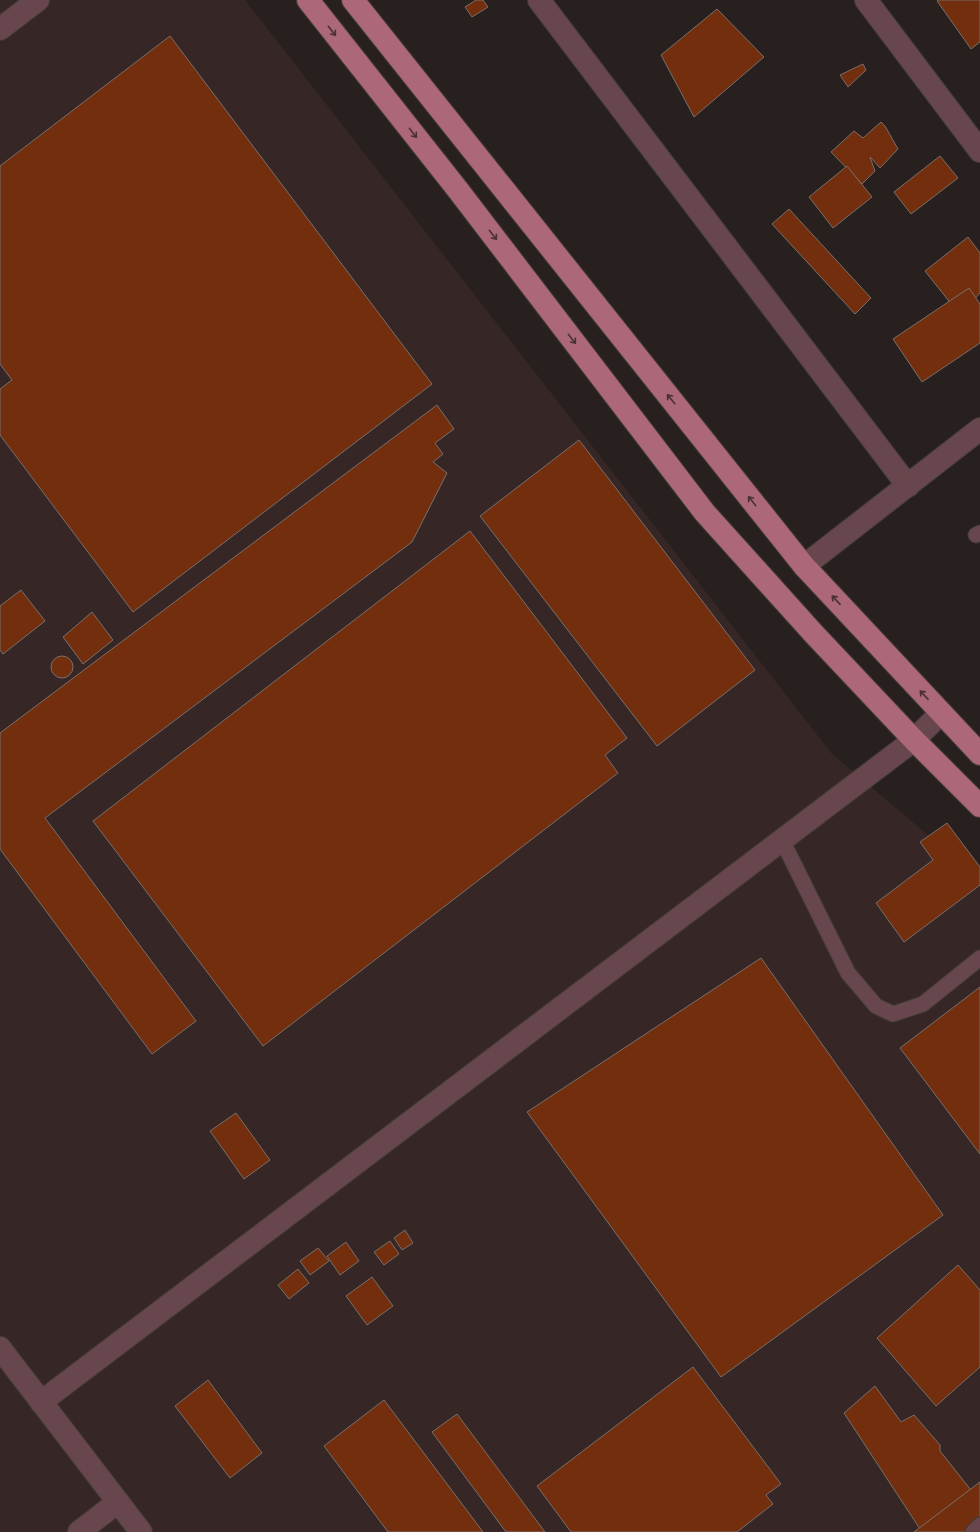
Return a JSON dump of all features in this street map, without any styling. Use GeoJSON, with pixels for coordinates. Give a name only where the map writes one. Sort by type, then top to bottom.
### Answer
{"type":"FeatureCollection","features":[{"type":"Feature","properties":{"kind":"main road"},"geometry":{"type":"LineString","coordinates":[[308,0],[463,197],[706,513],[814,634],[914,740],[980,806]]}},
{"type":"Feature","properties":{"kind":"main road"},"geometry":{"type":"LineString","coordinates":[[353,0],[804,566],[980,754]]}},
{"type":"Feature","properties":{"kind":"street"},"geometry":{"type":"LineString","coordinates":[[0,29],[38,0]]}},
{"type":"Feature","properties":{"kind":"street"},"geometry":{"type":"LineString","coordinates":[[539,0],[908,486]]}},
{"type":"Feature","properties":{"kind":"street"},"geometry":{"type":"LineString","coordinates":[[866,0],[980,151]]}},
{"type":"Feature","properties":{"kind":"street"},"geometry":{"type":"LineString","coordinates":[[804,566],[980,429]]}},
{"type":"Feature","properties":{"kind":"street"},"geometry":{"type":"LineString","coordinates":[[41,1402],[914,740],[941,713]]}},
{"type":"Feature","properties":{"kind":"street"},"geometry":{"type":"LineString","coordinates":[[0,1348],[141,1532]]}},
{"type":"Feature","properties":{"kind":"street"},"geometry":{"type":"LineString","coordinates":[[79,1532],[118,1502]]}},
{"type":"Feature","properties":{"kind":"lane"},"geometry":{"type":"LineString","coordinates":[[782,840],[848,973],[876,1006],[894,1014],[923,1004],[980,958]]}},
{"type":"Feature","properties":{"kind":"lane"},"geometry":{"type":"LineString","coordinates":[[974,1532],[980,1525]]}},
{"type":"Feature","properties":{"kind":"shaded area"},"geometry":{"type":"Polygon","coordinates":[[[0,0],[245,0],[832,754],[980,879],[980,1532],[0,1532],[0,0]]]}},
{"type":"Feature","properties":{"kind":"building"},"geometry":{"type":"Polygon","coordinates":[[[476,0],[483,0],[488,7],[472,17],[465,7],[476,0]]]}},
{"type":"Feature","properties":{"kind":"building"},"geometry":{"type":"Polygon","coordinates":[[[980,0],[980,42],[971,49],[937,1],[980,0]]]}},
{"type":"Feature","properties":{"kind":"building"},"geometry":{"type":"Polygon","coordinates":[[[717,9],[764,57],[694,117],[661,55],[717,9]]]}},
{"type":"Feature","properties":{"kind":"building"},"geometry":{"type":"Polygon","coordinates":[[[170,36],[432,384],[133,612],[0,435],[0,389],[12,380],[0,364],[0,166],[170,36]]]}},
{"type":"Feature","properties":{"kind":"building"},"geometry":{"type":"Polygon","coordinates":[[[863,64],[866,70],[848,87],[840,75],[863,64]]]}},
{"type":"Feature","properties":{"kind":"building"},"geometry":{"type":"Polygon","coordinates":[[[881,122],[885,126],[898,149],[880,168],[870,157],[875,171],[862,184],[831,152],[854,131],[863,138],[881,122]]]}},
{"type":"Feature","properties":{"kind":"building"},"geometry":{"type":"Polygon","coordinates":[[[940,156],[958,178],[911,214],[894,192],[940,156]]]}},
{"type":"Feature","properties":{"kind":"building"},"geometry":{"type":"Polygon","coordinates":[[[847,166],[872,197],[833,228],[809,197],[847,166]]]}},
{"type":"Feature","properties":{"kind":"building"},"geometry":{"type":"Polygon","coordinates":[[[789,209],[871,298],[855,314],[772,224],[789,209]]]}},
{"type":"Feature","properties":{"kind":"building"},"geometry":{"type":"Polygon","coordinates":[[[968,237],[980,253],[980,293],[960,315],[925,271],[968,237]]]}},
{"type":"Feature","properties":{"kind":"building"},"geometry":{"type":"Polygon","coordinates":[[[969,288],[980,304],[980,343],[922,382],[893,339],[969,288]]]}},
{"type":"Feature","properties":{"kind":"building"},"geometry":{"type":"Polygon","coordinates":[[[437,405],[454,429],[435,443],[443,454],[433,462],[447,473],[412,542],[45,818],[196,1021],[152,1054],[0,849],[0,733],[437,405]]]}},
{"type":"Feature","properties":{"kind":"building"},"geometry":{"type":"Polygon","coordinates":[[[579,440],[755,670],[657,746],[480,516],[579,440]]]}},
{"type":"Feature","properties":{"kind":"building"},"geometry":{"type":"Polygon","coordinates":[[[470,531],[627,738],[605,755],[618,773],[263,1046],[93,821],[470,531]]]}},
{"type":"Feature","properties":{"kind":"building"},"geometry":{"type":"Polygon","coordinates":[[[21,590],[45,621],[3,654],[0,650],[0,606],[21,590]]]}},
{"type":"Feature","properties":{"kind":"building"},"geometry":{"type":"Polygon","coordinates":[[[92,612],[113,640],[83,664],[63,637],[92,612]]]}},
{"type":"Feature","properties":{"kind":"building"},"geometry":{"type":"Polygon","coordinates":[[[62,656],[70,659],[73,667],[70,675],[62,678],[54,675],[51,667],[54,659],[62,656]]]}},
{"type":"Feature","properties":{"kind":"building"},"geometry":{"type":"Polygon","coordinates":[[[947,823],[980,867],[980,885],[904,942],[876,903],[933,860],[920,842],[947,823]]]}},
{"type":"Feature","properties":{"kind":"building"},"geometry":{"type":"Polygon","coordinates":[[[761,958],[943,1215],[721,1377],[527,1112],[761,958]]]}},
{"type":"Feature","properties":{"kind":"building"},"geometry":{"type":"Polygon","coordinates":[[[980,987],[980,1154],[900,1048],[980,987]]]}},
{"type":"Feature","properties":{"kind":"building"},"geometry":{"type":"Polygon","coordinates":[[[236,1113],[270,1160],[244,1179],[210,1131],[236,1113]]]}},
{"type":"Feature","properties":{"kind":"building"},"geometry":{"type":"Polygon","coordinates":[[[405,1230],[413,1243],[402,1250],[394,1238],[405,1230]]]}},
{"type":"Feature","properties":{"kind":"building"},"geometry":{"type":"Polygon","coordinates":[[[390,1241],[399,1254],[384,1265],[374,1252],[390,1241]]]}},
{"type":"Feature","properties":{"kind":"building"},"geometry":{"type":"Polygon","coordinates":[[[346,1242],[359,1261],[340,1275],[327,1256],[346,1242]]]}},
{"type":"Feature","properties":{"kind":"building"},"geometry":{"type":"Polygon","coordinates":[[[318,1248],[329,1261],[310,1275],[300,1261],[318,1248]]]}},
{"type":"Feature","properties":{"kind":"building"},"geometry":{"type":"Polygon","coordinates":[[[958,1265],[980,1290],[980,1367],[936,1406],[877,1338],[958,1265]]]}},
{"type":"Feature","properties":{"kind":"building"},"geometry":{"type":"Polygon","coordinates":[[[298,1269],[309,1283],[289,1299],[278,1285],[298,1269]]]}},
{"type":"Feature","properties":{"kind":"building"},"geometry":{"type":"Polygon","coordinates":[[[372,1277],[393,1306],[367,1325],[346,1296],[372,1277]]]}},
{"type":"Feature","properties":{"kind":"building"},"geometry":{"type":"Polygon","coordinates":[[[693,1367],[781,1484],[766,1495],[773,1504],[737,1532],[571,1532],[537,1486],[693,1367]]]}},
{"type":"Feature","properties":{"kind":"building"},"geometry":{"type":"Polygon","coordinates":[[[208,1380],[262,1453],[230,1478],[175,1406],[208,1380]]]}},
{"type":"Feature","properties":{"kind":"building"},"geometry":{"type":"Polygon","coordinates":[[[875,1386],[901,1422],[914,1415],[940,1445],[940,1451],[974,1494],[922,1532],[844,1413],[875,1386]]]}},
{"type":"Feature","properties":{"kind":"building"},"geometry":{"type":"Polygon","coordinates":[[[384,1400],[483,1532],[388,1532],[324,1446],[384,1400]]]}},
{"type":"Feature","properties":{"kind":"building"},"geometry":{"type":"Polygon","coordinates":[[[457,1414],[545,1532],[506,1532],[432,1432],[457,1414]]]}},
{"type":"Feature","properties":{"kind":"building"},"geometry":{"type":"Polygon","coordinates":[[[980,1482],[980,1532],[914,1532],[980,1482]]]}}]}
